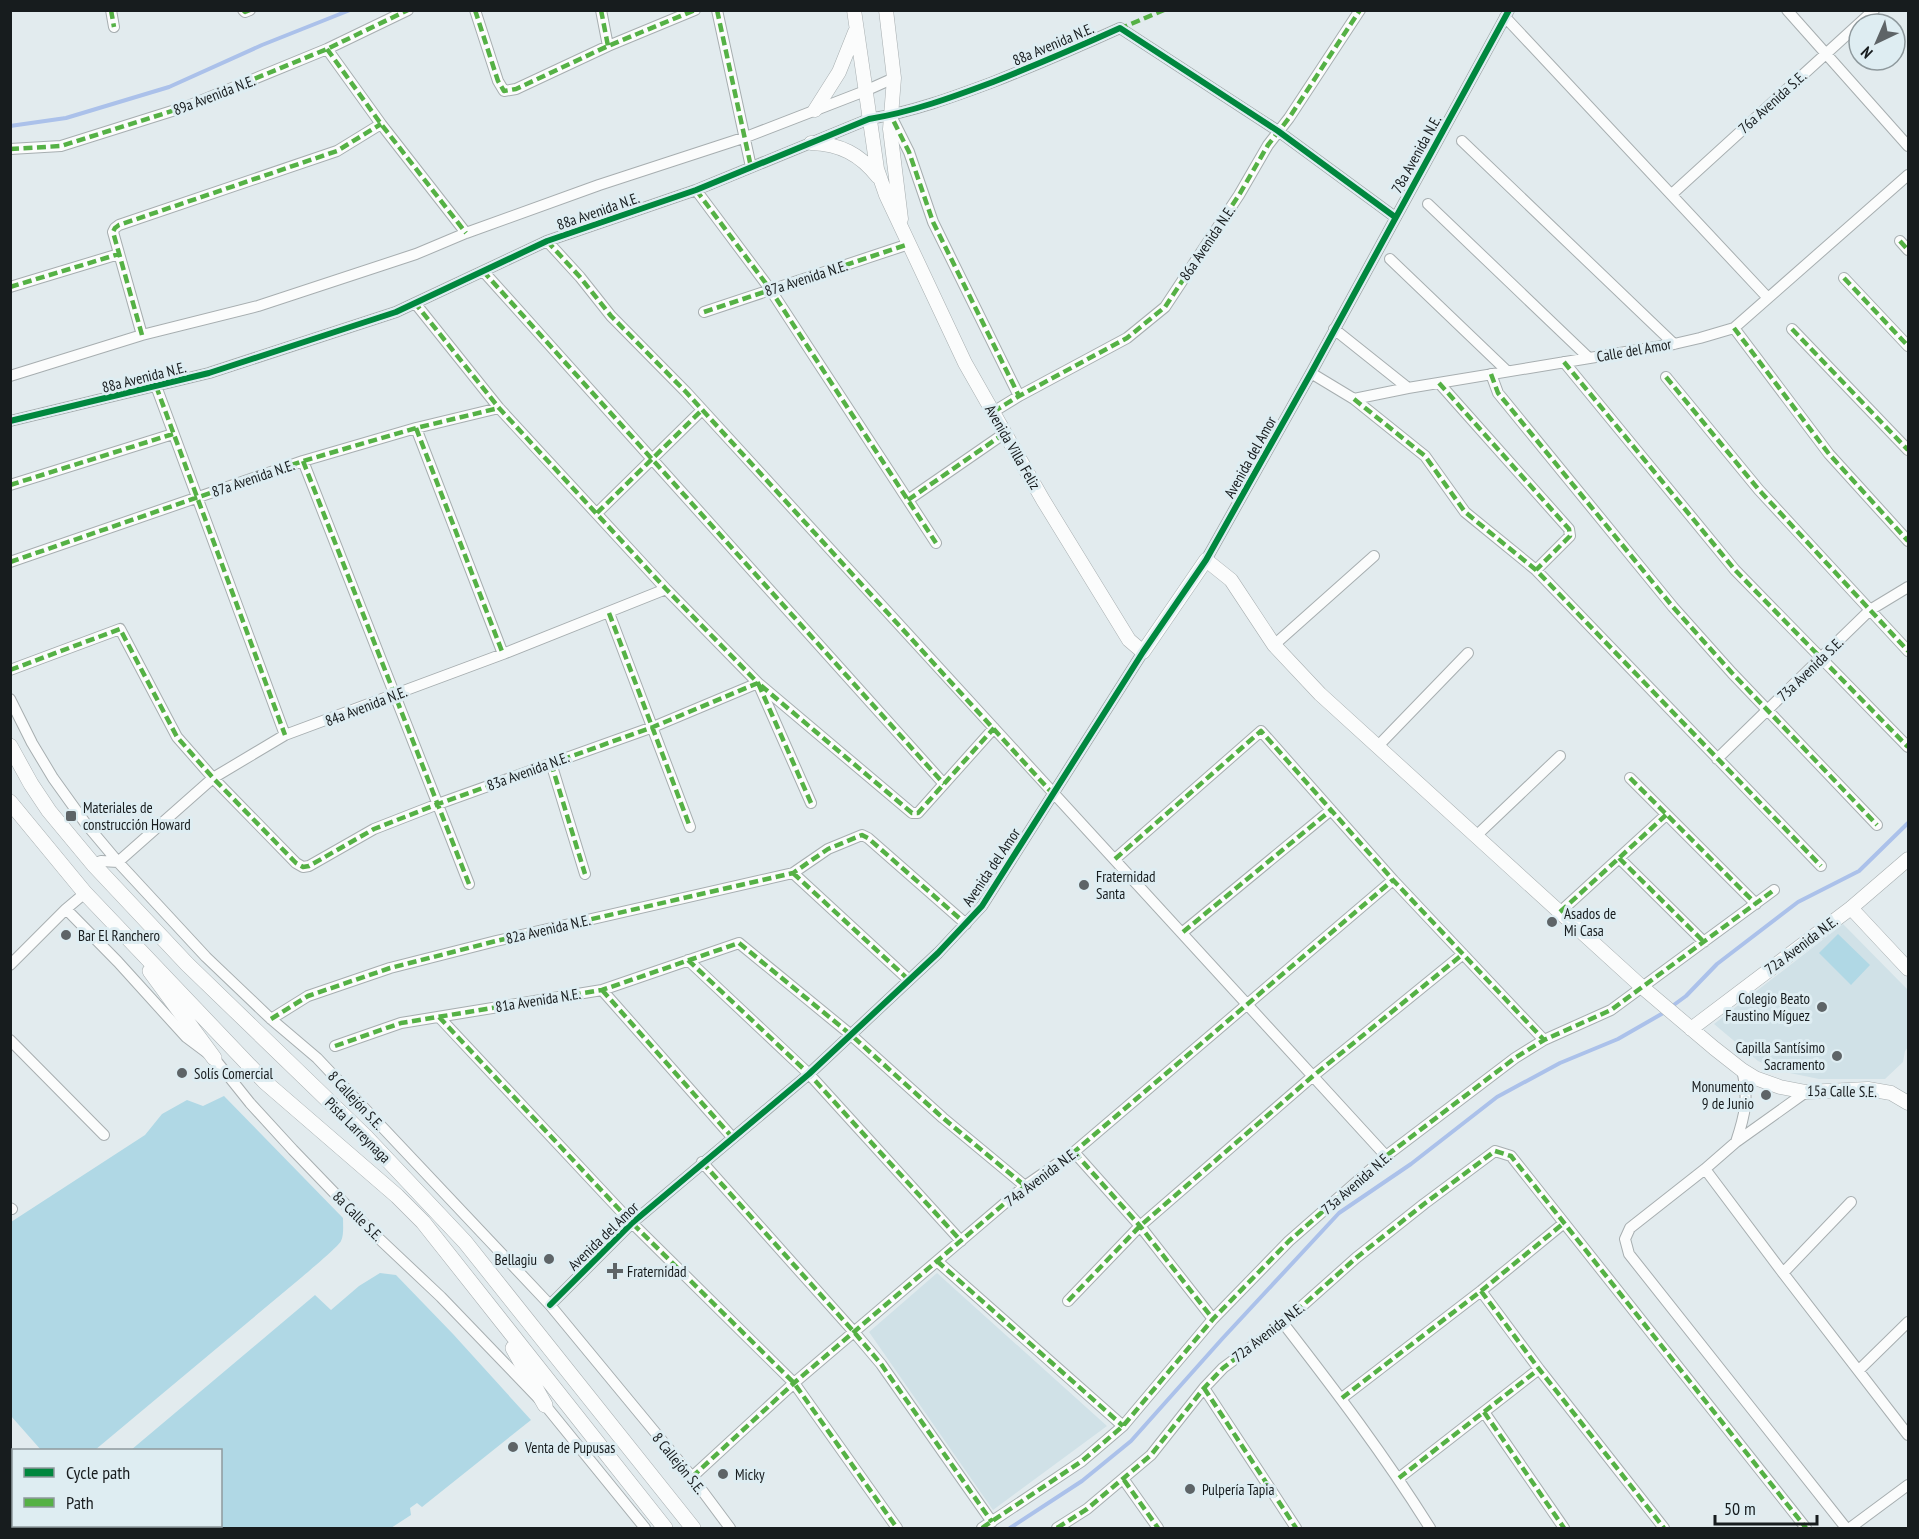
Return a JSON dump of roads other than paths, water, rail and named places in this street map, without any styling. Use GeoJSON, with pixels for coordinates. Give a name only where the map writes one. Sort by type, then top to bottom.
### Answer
{"type":"FeatureCollection","features":[{"type":"Feature","properties":{"kind":"main road","name":"Pista Larreynaga"},"geometry":{"type":"LineString","coordinates":[[10,746],[49,811],[93,864],[187,964],[366,1137],[460,1237],[514,1301],[693,1528]]}},
{"type":"Feature","properties":{"kind":"main road","name":"Pista Larreynaga"},"geometry":{"type":"LineString","coordinates":[[10,802],[85,893],[266,1082],[406,1204],[435,1236],[665,1528]]}},
{"type":"Feature","properties":{"kind":"main road"},"geometry":{"type":"LineString","coordinates":[[129,939],[163,991],[198,1034],[214,1058]]}},
{"type":"Feature","properties":{"kind":"main road"},"geometry":{"type":"LineString","coordinates":[[487,1304],[546,1405]]}},
{"type":"Feature","properties":{"kind":"street"},"geometry":{"type":"LineString","coordinates":[[111,10],[114,27]]}},
{"type":"Feature","properties":{"kind":"street"},"geometry":{"type":"LineString","coordinates":[[243,10],[245,12],[250,10]]}},
{"type":"Feature","properties":{"kind":"street","name":"89a Avenida N.E."},"geometry":{"type":"LineString","coordinates":[[10,149],[61,146],[188,106],[327,49],[408,10]]}},
{"type":"Feature","properties":{"kind":"street"},"geometry":{"type":"LineString","coordinates":[[475,10],[498,81],[504,92],[516,89],[608,46],[695,10]]}},
{"type":"Feature","properties":{"kind":"street"},"geometry":{"type":"LineString","coordinates":[[601,10],[608,46]]}},
{"type":"Feature","properties":{"kind":"street"},"geometry":{"type":"LineString","coordinates":[[717,10],[751,167]]}},
{"type":"Feature","properties":{"kind":"street","name":"Avenida Villa Feliz"},"geometry":{"type":"LineString","coordinates":[[854,10],[879,179],[964,363],[1043,500],[1129,640],[1143,652]]}},
{"type":"Feature","properties":{"kind":"street","name":"Avenida Villa Feliz"},"geometry":{"type":"LineString","coordinates":[[886,10],[894,78],[890,129],[902,230]]}},
{"type":"Feature","properties":{"kind":"street","name":"86a Avenida N.E."},"geometry":{"type":"LineString","coordinates":[[993,412],[1127,338],[1165,308],[1239,195],[1268,145],[1360,10]]}},
{"type":"Feature","properties":{"kind":"street"},"geometry":{"type":"LineString","coordinates":[[1787,10],[1908,146]]}},
{"type":"Feature","properties":{"kind":"street","name":"76a Avenida S.E."},"geometry":{"type":"LineString","coordinates":[[1672,194],[1874,10]]}},
{"type":"Feature","properties":{"kind":"street"},"geometry":{"type":"LineString","coordinates":[[1507,14],[1768,298]]}},
{"type":"Feature","properties":{"kind":"street","name":"78a Avenida N.E."},"geometry":{"type":"LineString","coordinates":[[1311,373],[1507,14]]}},
{"type":"Feature","properties":{"kind":"street","name":"88a Avenida N.E."},"geometry":{"type":"LineString","coordinates":[[10,421],[209,373],[396,312],[547,241],[696,190],[869,119],[891,116],[959,95],[1044,62],[1120,28],[1278,131]]}},
{"type":"Feature","properties":{"kind":"street"},"geometry":{"type":"LineString","coordinates":[[815,110],[839,72],[856,30]]}},
{"type":"Feature","properties":{"kind":"street"},"geometry":{"type":"LineString","coordinates":[[327,49],[381,124],[466,233]]}},
{"type":"Feature","properties":{"kind":"street","name":"88a Avenida N.E."},"geometry":{"type":"LineString","coordinates":[[10,376],[142,335],[258,306],[416,254],[466,233],[599,185],[746,137],[865,92],[894,78]]}},
{"type":"Feature","properties":{"kind":"street"},"geometry":{"type":"LineString","coordinates":[[891,116],[909,152],[933,222],[1019,396]]}},
{"type":"Feature","properties":{"kind":"street"},"geometry":{"type":"LineString","coordinates":[[142,335],[113,232],[119,225],[337,151],[381,124]]}},
{"type":"Feature","properties":{"kind":"street"},"geometry":{"type":"LineString","coordinates":[[1278,131],[1395,217]]}},
{"type":"Feature","properties":{"kind":"street"},"geometry":{"type":"LineString","coordinates":[[1462,141],[1674,344]]}},
{"type":"Feature","properties":{"kind":"street"},"geometry":{"type":"LineString","coordinates":[[811,143],[827,144],[850,152],[869,166],[879,179]]}},
{"type":"Feature","properties":{"kind":"street","name":"Calle del Amor"},"geometry":{"type":"LineString","coordinates":[[1354,399],[1439,382],[1674,344],[1734,328],[1908,175]]}},
{"type":"Feature","properties":{"kind":"street"},"geometry":{"type":"LineString","coordinates":[[696,190],[770,289],[936,543]]}},
{"type":"Feature","properties":{"kind":"street"},"geometry":{"type":"LineString","coordinates":[[1428,204],[1589,358]]}},
{"type":"Feature","properties":{"kind":"street"},"geometry":{"type":"LineString","coordinates":[[547,241],[611,316],[702,410],[1386,1156]]}},
{"type":"Feature","properties":{"kind":"street"},"geometry":{"type":"LineString","coordinates":[[1900,242],[1908,250]]}},
{"type":"Feature","properties":{"kind":"street","name":"87a Avenida N.E."},"geometry":{"type":"LineString","coordinates":[[704,312],[909,244]]}},
{"type":"Feature","properties":{"kind":"street"},"geometry":{"type":"LineString","coordinates":[[10,287],[119,254]]}},
{"type":"Feature","properties":{"kind":"street"},"geometry":{"type":"LineString","coordinates":[[1390,258],[1507,371]]}},
{"type":"Feature","properties":{"kind":"street"},"geometry":{"type":"LineString","coordinates":[[483,272],[944,784]]}},
{"type":"Feature","properties":{"kind":"street"},"geometry":{"type":"LineString","coordinates":[[1844,278],[1908,346]]}},
{"type":"Feature","properties":{"kind":"street"},"geometry":{"type":"LineString","coordinates":[[415,303],[499,408],[666,589],[758,683],[912,813],[918,813],[994,728]]}},
{"type":"Feature","properties":{"kind":"street"},"geometry":{"type":"LineString","coordinates":[[1734,328],[1829,454],[1908,541]]}},
{"type":"Feature","properties":{"kind":"street"},"geometry":{"type":"LineString","coordinates":[[1334,329],[1408,388]]}},
{"type":"Feature","properties":{"kind":"street"},"geometry":{"type":"LineString","coordinates":[[1792,329],[1908,450]]}},
{"type":"Feature","properties":{"kind":"street"},"geometry":{"type":"LineString","coordinates":[[1564,362],[1735,570],[1908,747]]}},
{"type":"Feature","properties":{"kind":"street"},"geometry":{"type":"LineString","coordinates":[[1311,373],[1354,399],[1425,456],[1465,512],[1536,570],[1821,867]]}},
{"type":"Feature","properties":{"kind":"street","name":"Avenida del Amor"},"geometry":{"type":"LineString","coordinates":[[550,1305],[632,1223],[809,1074],[909,980],[982,906],[1143,652],[1206,560],[1311,373]]}},
{"type":"Feature","properties":{"kind":"street"},"geometry":{"type":"LineString","coordinates":[[1491,374],[1498,393],[1673,607],[1877,825]]}},
{"type":"Feature","properties":{"kind":"street"},"geometry":{"type":"LineString","coordinates":[[1666,377],[1759,490],[1908,651]]}},
{"type":"Feature","properties":{"kind":"street"},"geometry":{"type":"LineString","coordinates":[[1439,382],[1569,529],[1570,536],[1536,570]]}},
{"type":"Feature","properties":{"kind":"street"},"geometry":{"type":"LineString","coordinates":[[156,386],[195,498],[285,735]]}},
{"type":"Feature","properties":{"kind":"street","name":"87a Avenida N.E."},"geometry":{"type":"LineString","coordinates":[[10,562],[303,460],[499,408]]}},
{"type":"Feature","properties":{"kind":"street"},"geometry":{"type":"LineString","coordinates":[[597,513],[702,410]]}},
{"type":"Feature","properties":{"kind":"street"},"geometry":{"type":"LineString","coordinates":[[416,429],[503,654]]}},
{"type":"Feature","properties":{"kind":"street"},"geometry":{"type":"LineString","coordinates":[[909,500],[1005,433]]}},
{"type":"Feature","properties":{"kind":"street"},"geometry":{"type":"LineString","coordinates":[[10,484],[173,434]]}},
{"type":"Feature","properties":{"kind":"street"},"geometry":{"type":"LineString","coordinates":[[303,460],[469,885]]}},
{"type":"Feature","properties":{"kind":"street"},"geometry":{"type":"LineString","coordinates":[[1275,645],[1374,556]]}},
{"type":"Feature","properties":{"kind":"street","name":"15a Calle S.E."},"geometry":{"type":"LineString","coordinates":[[1206,560],[1231,580],[1275,645],[1320,694],[1642,987],[1742,1070],[1780,1087],[1806,1092],[1868,1089],[1891,1093],[1908,1103]]}},
{"type":"Feature","properties":{"kind":"street","name":"73a Avenida S.E."},"geometry":{"type":"LineString","coordinates":[[1718,759],[1870,610],[1908,587]]}},
{"type":"Feature","properties":{"kind":"street","name":"84a Avenida N.E."},"geometry":{"type":"LineString","coordinates":[[118,862],[213,777],[285,735],[503,654],[666,589]]}},
{"type":"Feature","properties":{"kind":"street"},"geometry":{"type":"LineString","coordinates":[[609,613],[690,827]]}},
{"type":"Feature","properties":{"kind":"street"},"geometry":{"type":"LineString","coordinates":[[10,670],[120,629],[177,737],[213,777]]}},
{"type":"Feature","properties":{"kind":"street"},"geometry":{"type":"LineString","coordinates":[[1377,747],[1468,653]]}},
{"type":"Feature","properties":{"kind":"street"},"geometry":{"type":"LineString","coordinates":[[758,683],[811,803]]}},
{"type":"Feature","properties":{"kind":"street","name":"83a Avenida N.E."},"geometry":{"type":"LineString","coordinates":[[213,777],[296,863],[303,867],[309,866],[374,829],[653,727],[758,683]]}},
{"type":"Feature","properties":{"kind":"street","name":"8 Callejón S.E."},"geometry":{"type":"LineString","coordinates":[[10,699],[53,778],[86,824],[118,862],[206,957],[271,1019],[317,1058],[550,1305],[692,1477],[728,1528]]}},
{"type":"Feature","properties":{"kind":"street"},"geometry":{"type":"LineString","coordinates":[[1115,859],[1261,731],[1393,880],[1544,1040]]}},
{"type":"Feature","properties":{"kind":"street"},"geometry":{"type":"LineString","coordinates":[[1476,836],[1560,756]]}},
{"type":"Feature","properties":{"kind":"street"},"geometry":{"type":"LineString","coordinates":[[551,763],[585,874]]}},
{"type":"Feature","properties":{"kind":"street"},"geometry":{"type":"LineString","coordinates":[[1629,778],[1756,904]]}},
{"type":"Feature","properties":{"kind":"street"},"geometry":{"type":"LineString","coordinates":[[1183,932],[1331,810]]}},
{"type":"Feature","properties":{"kind":"street"},"geometry":{"type":"LineString","coordinates":[[1560,912],[1666,815]]}},
{"type":"Feature","properties":{"kind":"street","name":"82a Avenida N.E."},"geometry":{"type":"LineString","coordinates":[[271,1019],[309,996],[390,968],[496,941],[793,873],[828,849],[862,835],[966,924]]}},
{"type":"Feature","properties":{"kind":"street"},"geometry":{"type":"LineString","coordinates":[[1619,858],[1704,942]]}},
{"type":"Feature","properties":{"kind":"street","name":"72a Avenida N.E."},"geometry":{"type":"LineString","coordinates":[[1688,1026],[1851,908],[1908,859]]}},
{"type":"Feature","properties":{"kind":"street"},"geometry":{"type":"LineString","coordinates":[[93,864],[102,861],[118,862]]}},
{"type":"Feature","properties":{"kind":"street"},"geometry":{"type":"LineString","coordinates":[[793,873],[909,980]]}},
{"type":"Feature","properties":{"kind":"street","name":"74a Avenida N.E."},"geometry":{"type":"LineString","coordinates":[[692,1477],[794,1383],[960,1241],[1025,1186],[1074,1152],[1393,880]]}},
{"type":"Feature","properties":{"kind":"street","name":"73a Avenida N.E."},"geometry":{"type":"LineString","coordinates":[[982,1528],[1082,1461],[1123,1426],[1213,1319],[1289,1241],[1386,1156],[1515,1058],[1544,1040],[1611,1010],[1774,890]]}},
{"type":"Feature","properties":{"kind":"street"},"geometry":{"type":"LineString","coordinates":[[10,965],[85,893]]}},
{"type":"Feature","properties":{"kind":"street"},"geometry":{"type":"LineString","coordinates":[[1851,908],[1908,969]]}},
{"type":"Feature","properties":{"kind":"street","name":"8a Calle S.E."},"geometry":{"type":"LineString","coordinates":[[66,909],[186,1037],[214,1058],[250,1103],[293,1150],[546,1405],[645,1528]]}},
{"type":"Feature","properties":{"kind":"street","name":"81a Avenida N.E."},"geometry":{"type":"LineString","coordinates":[[335,1046],[401,1023],[602,990],[739,943],[850,1034]]}},
{"type":"Feature","properties":{"kind":"street"},"geometry":{"type":"LineString","coordinates":[[1068,1301],[1140,1226],[1313,1076],[1463,954]]}},
{"type":"Feature","properties":{"kind":"street"},"geometry":{"type":"LineString","coordinates":[[688,960],[809,1074],[960,1241]]}},
{"type":"Feature","properties":{"kind":"street"},"geometry":{"type":"LineString","coordinates":[[602,990],[732,1137]]}},
{"type":"Feature","properties":{"kind":"street"},"geometry":{"type":"LineString","coordinates":[[439,1017],[632,1223],[794,1383],[897,1528]]}},
{"type":"Feature","properties":{"kind":"street"},"geometry":{"type":"LineString","coordinates":[[850,1034],[943,1118],[1025,1186]]}},
{"type":"Feature","properties":{"kind":"street"},"geometry":{"type":"LineString","coordinates":[[10,1040],[104,1135]]}},
{"type":"Feature","properties":{"kind":"street"},"geometry":{"type":"LineString","coordinates":[[1736,1142],[1746,1104],[1746,1087],[1742,1070]]}},
{"type":"Feature","properties":{"kind":"street"},"geometry":{"type":"LineString","coordinates":[[1806,1092],[1736,1142],[1630,1228],[1625,1239],[1629,1254],[1848,1528],[1908,1485]]}},
{"type":"Feature","properties":{"kind":"street","name":"72a Avenida N.E."},"geometry":{"type":"LineString","coordinates":[[1057,1528],[1087,1509],[1151,1455],[1204,1388],[1223,1368],[1282,1323],[1393,1228],[1495,1151],[1511,1156],[1564,1223]]}},
{"type":"Feature","properties":{"kind":"street"},"geometry":{"type":"LineString","coordinates":[[1074,1152],[1140,1226],[1213,1319]]}},
{"type":"Feature","properties":{"kind":"street"},"geometry":{"type":"LineString","coordinates":[[702,1162],[881,1364],[992,1522]]}},
{"type":"Feature","properties":{"kind":"street"},"geometry":{"type":"LineString","coordinates":[[1705,1169],[1908,1435]]}},
{"type":"Feature","properties":{"kind":"street"},"geometry":{"type":"LineString","coordinates":[[1783,1273],[1851,1202]]}},
{"type":"Feature","properties":{"kind":"street"},"geometry":{"type":"LineString","coordinates":[[1342,1398],[1481,1291],[1564,1223],[1806,1528]]}},
{"type":"Feature","properties":{"kind":"street"},"geometry":{"type":"LineString","coordinates":[[937,1262],[1123,1426]]}},
{"type":"Feature","properties":{"kind":"street"},"geometry":{"type":"LineString","coordinates":[[1481,1291],[1664,1528]]}},
{"type":"Feature","properties":{"kind":"street"},"geometry":{"type":"LineString","coordinates":[[1859,1370],[1908,1322]]}},
{"type":"Feature","properties":{"kind":"street"},"geometry":{"type":"LineString","coordinates":[[1282,1323],[1342,1398],[1399,1478],[1430,1528]]}},
{"type":"Feature","properties":{"kind":"street"},"geometry":{"type":"LineString","coordinates":[[1399,1478],[1539,1369]]}},
{"type":"Feature","properties":{"kind":"street"},"geometry":{"type":"LineString","coordinates":[[1204,1388],[1296,1528]]}},
{"type":"Feature","properties":{"kind":"street"},"geometry":{"type":"LineString","coordinates":[[1484,1412],[1564,1528]]}},
{"type":"Feature","properties":{"kind":"street"},"geometry":{"type":"LineString","coordinates":[[1124,1480],[1158,1528]]}},
{"type":"Feature","properties":{"kind":"waterway"},"geometry":{"type":"LineString","coordinates":[[10,126],[66,118],[169,87],[262,45],[350,10]]}},
{"type":"Feature","properties":{"kind":"waterway"},"geometry":{"type":"LineString","coordinates":[[1671,1007],[1686,996],[1717,964],[1798,902],[1859,871],[1908,823]]}},
{"type":"Feature","properties":{"kind":"waterway"},"geometry":{"type":"LineString","coordinates":[[1010,1528],[1082,1481],[1131,1441],[1339,1213],[1411,1164],[1497,1097],[1560,1063],[1618,1039],[1665,1012]]}},
{"type":"Feature","properties":{"kind":"place","name":"Materiales de construcción Howard"},"geometry":{"type":"Point","coordinates":[71,816]}},
{"type":"Feature","properties":{"kind":"place","name":"Fraternidad Santa"},"geometry":{"type":"Point","coordinates":[1084,885]}},
{"type":"Feature","properties":{"kind":"place","name":"Asados de Mi Casa"},"geometry":{"type":"Point","coordinates":[1552,922]}},
{"type":"Feature","properties":{"kind":"place","name":"Bar El Ranchero"},"geometry":{"type":"Point","coordinates":[66,935]}},
{"type":"Feature","properties":{"kind":"place","name":"Colegio Beato Faustino Míguez"},"geometry":{"type":"Point","coordinates":[1822,1007]}},
{"type":"Feature","properties":{"kind":"place","name":"Capilla Santísimo Sacramento"},"geometry":{"type":"Point","coordinates":[1837,1056]}},
{"type":"Feature","properties":{"kind":"place","name":"Solís Comercial"},"geometry":{"type":"Point","coordinates":[182,1073]}},
{"type":"Feature","properties":{"kind":"place","name":"Monumento 9 de Junio"},"geometry":{"type":"Point","coordinates":[1766,1095]}},
{"type":"Feature","properties":{"kind":"place","name":"Bellagiu"},"geometry":{"type":"Point","coordinates":[549,1259]}},
{"type":"Feature","properties":{"kind":"place","name":"Fraternidad"},"geometry":{"type":"Point","coordinates":[615,1271]}},
{"type":"Feature","properties":{"kind":"place","name":"Venta de Pupusas"},"geometry":{"type":"Point","coordinates":[513,1447]}},
{"type":"Feature","properties":{"kind":"place","name":"Micky"},"geometry":{"type":"Point","coordinates":[723,1474]}},
{"type":"Feature","properties":{"kind":"place","name":"Pulpería Tapia"},"geometry":{"type":"Point","coordinates":[1190,1489]}}]}
